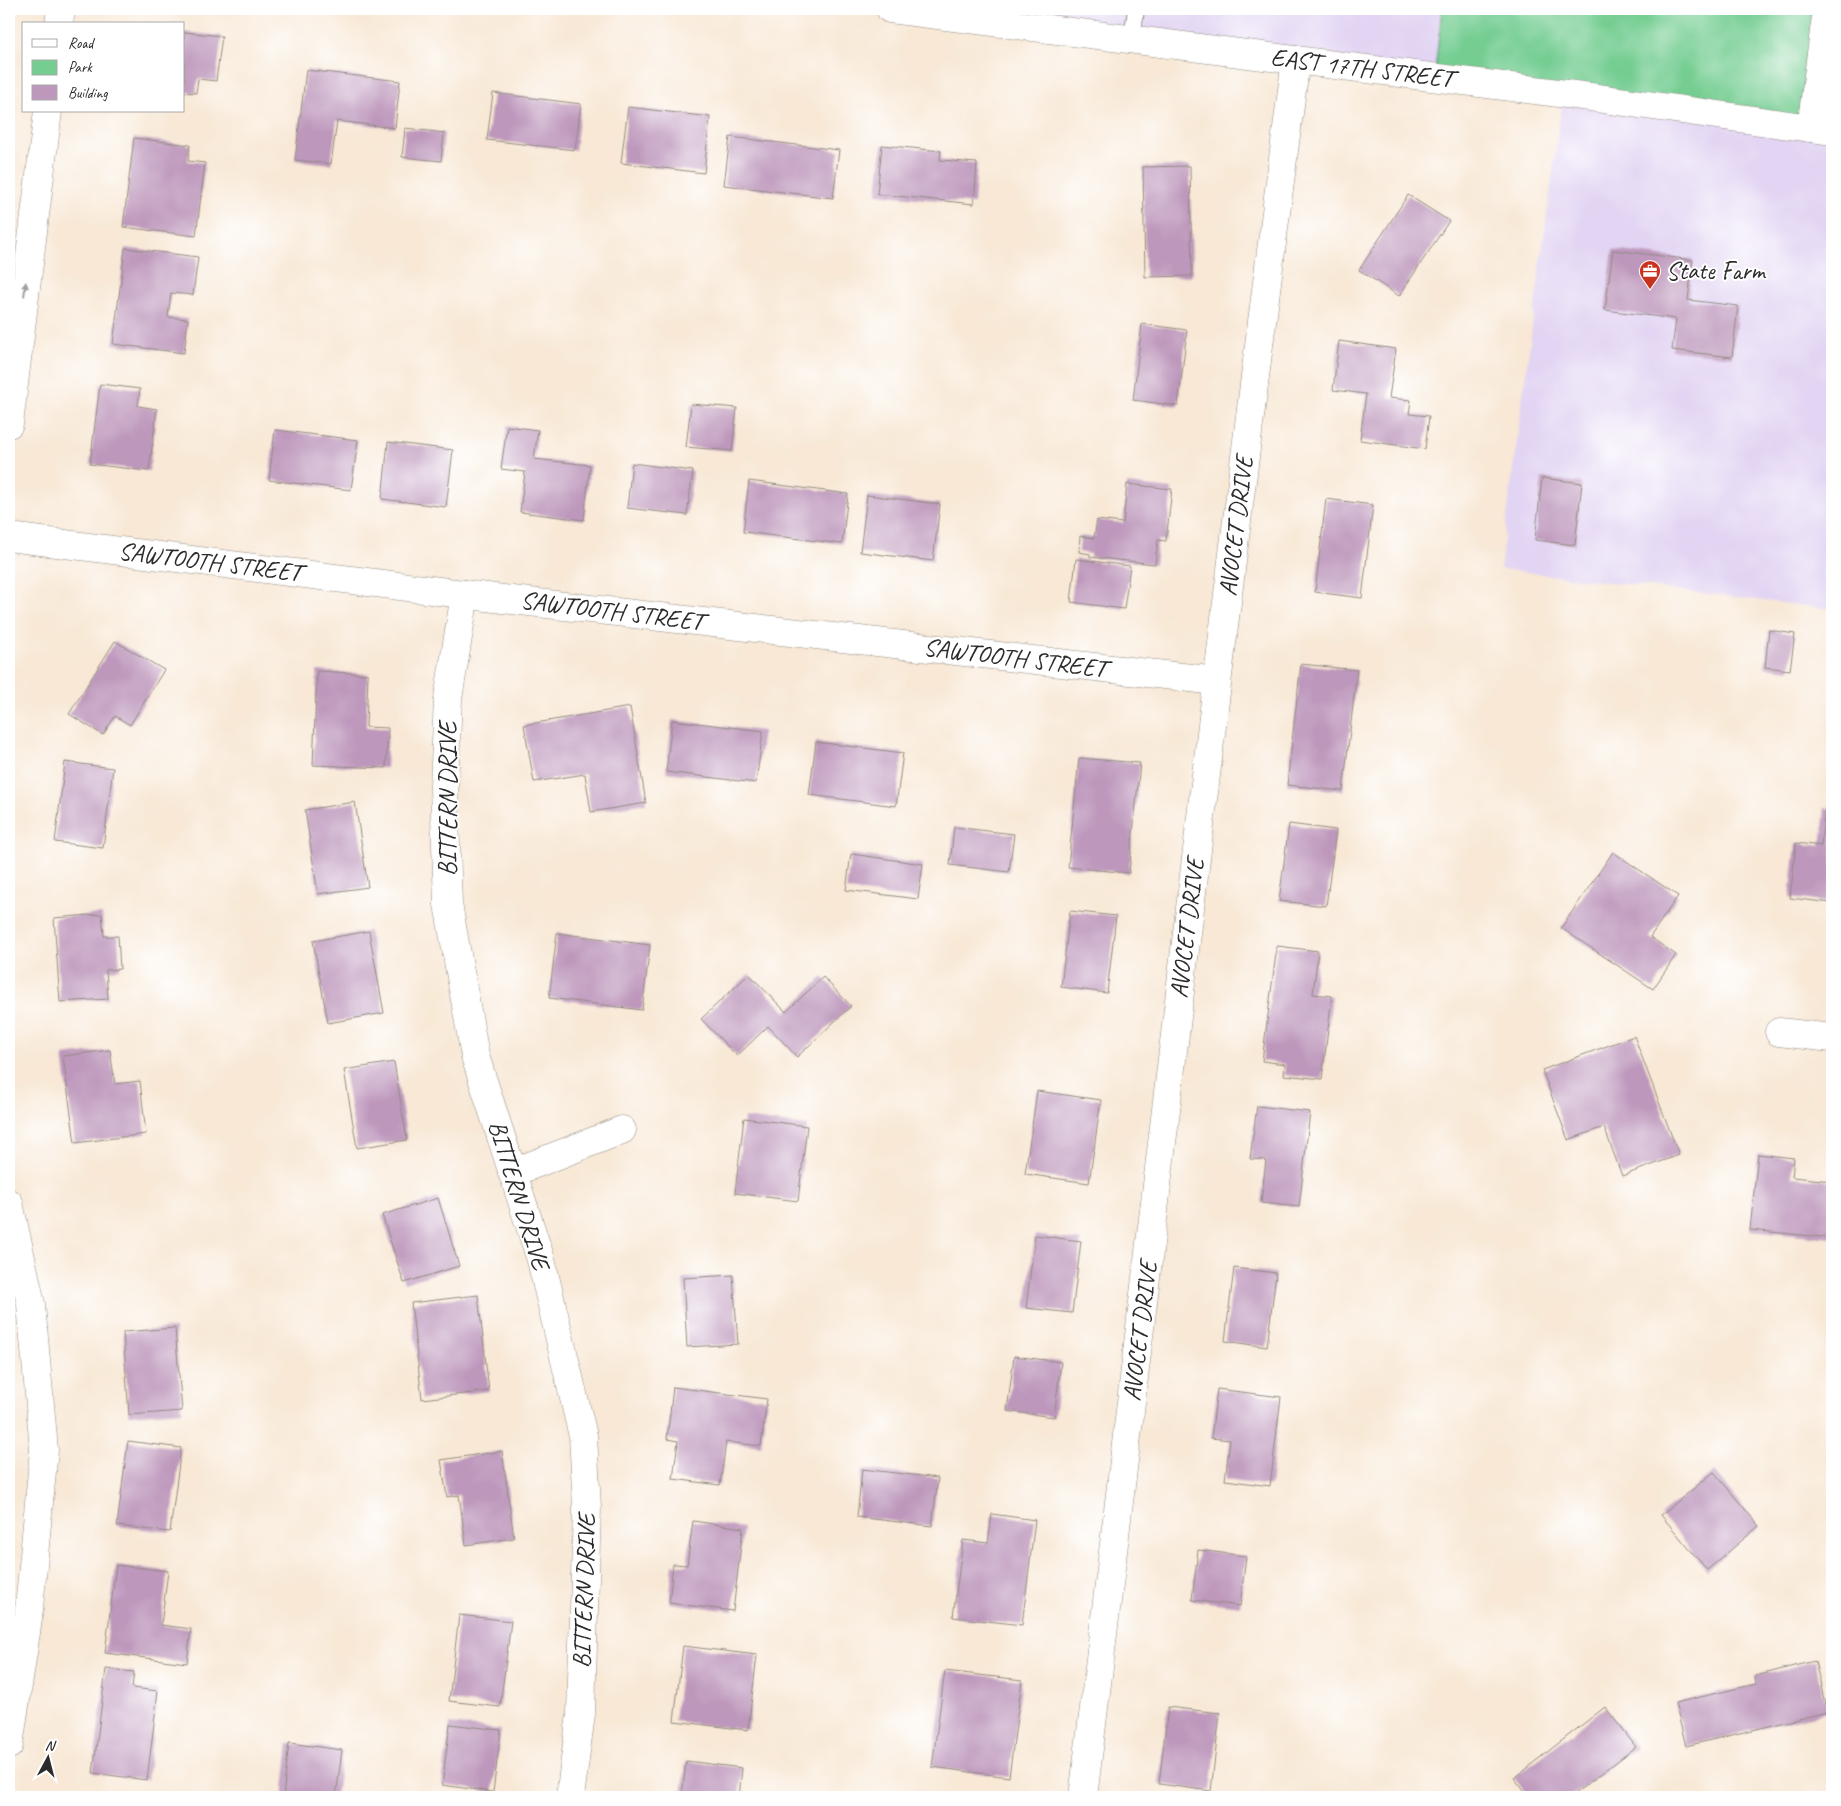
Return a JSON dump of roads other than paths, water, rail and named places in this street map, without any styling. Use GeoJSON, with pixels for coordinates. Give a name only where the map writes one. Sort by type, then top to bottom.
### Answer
{"type":"FeatureCollection","features":[{"type":"Feature","properties":{"kind":"street"},"geometry":{"type":"LineString","coordinates":[[60,22],[61,9]]}},
{"type":"Feature","properties":{"kind":"street","name":"EAST 17TH STREET"},"geometry":{"type":"LineString","coordinates":[[890,9],[1296,60],[1822,130]]}},
{"type":"Feature","properties":{"kind":"street"},"geometry":{"type":"LineString","coordinates":[[1822,130],[1826,9]]}},
{"type":"Feature","properties":{"kind":"street","name":"AVOCET DRIVE"},"geometry":{"type":"LineString","coordinates":[[1083,1797],[1127,1444],[1217,681],[1296,60]]}},
{"type":"Feature","properties":{"kind":"street"},"geometry":{"type":"LineString","coordinates":[[9,424],[48,112]]}},
{"type":"Feature","properties":{"kind":"street","name":"SAWTOOTH STREET"},"geometry":{"type":"LineString","coordinates":[[9,537],[466,594],[1217,681]]}},
{"type":"Feature","properties":{"kind":"street","name":"BITTERN DRIVE"},"geometry":{"type":"LineString","coordinates":[[466,594],[448,699],[444,786],[448,904],[475,1056],[541,1260],[583,1436],[587,1507],[581,1695],[570,1797]]}},
{"type":"Feature","properties":{"kind":"street"},"geometry":{"type":"LineString","coordinates":[[1779,1032],[1832,1038]]}},
{"type":"Feature","properties":{"kind":"street"},"geometry":{"type":"LineString","coordinates":[[512,1173],[622,1130]]}},
{"type":"Feature","properties":{"kind":"street"},"geometry":{"type":"LineString","coordinates":[[9,1203],[31,1304],[44,1450],[28,1619],[9,1745]]}},
{"type":"Feature","properties":{"kind":"lane"},"geometry":{"type":"LineString","coordinates":[[1132,40],[1136,9]]}},
{"type":"Feature","properties":{"kind":"place","name":"State Farm"},"geometry":{"type":"Point","coordinates":[1650,290]}}]}
